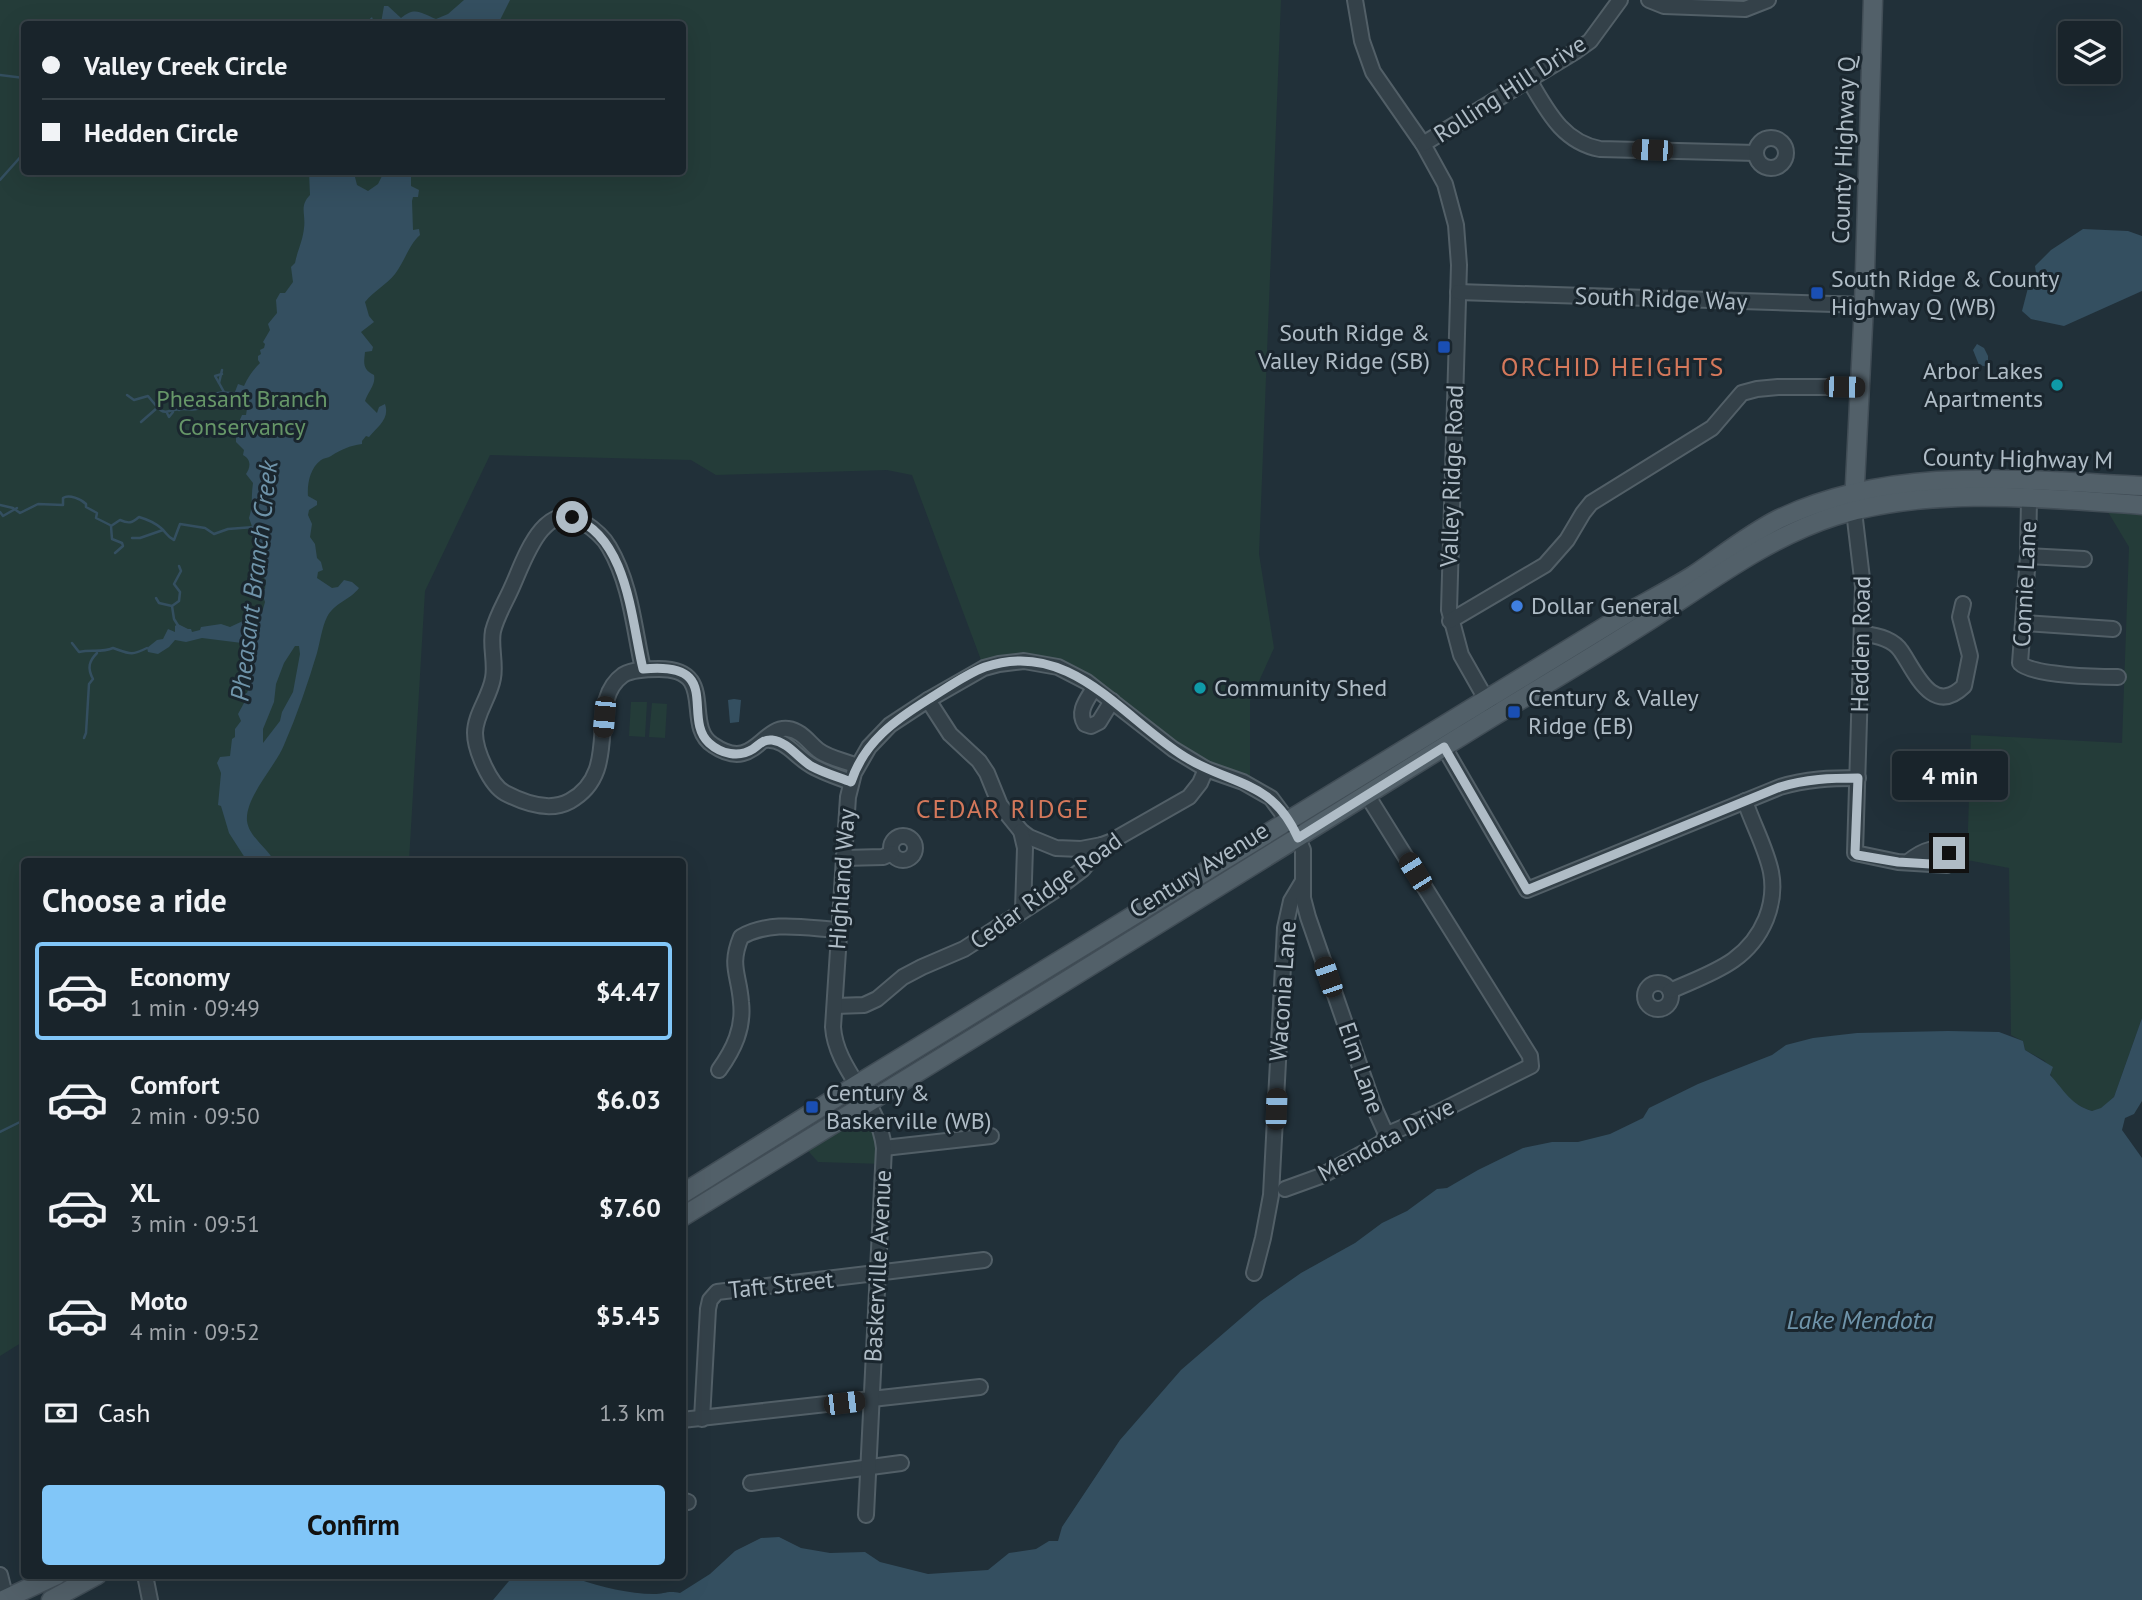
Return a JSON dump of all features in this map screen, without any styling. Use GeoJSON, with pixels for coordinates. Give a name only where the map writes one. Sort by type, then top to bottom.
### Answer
{"type":"FeatureCollection","features":[{"type":"Feature","properties":{"kind":"main road","name":"County Highway Q"},"geometry":{"type":"LineString","coordinates":[[1854,502],[1864,305],[1873,0]]}},
{"type":"Feature","properties":{"kind":"main road","name":"County Highway M"},"geometry":{"type":"LineString","coordinates":[[1854,502],[1894,484],[1948,479],[2142,486]]}},
{"type":"Feature","properties":{"kind":"main road","name":"County Highway M"},"geometry":{"type":"LineString","coordinates":[[1854,502],[1938,497],[2142,505]]}},
{"type":"Feature","properties":{"kind":"main road","name":"Century Avenue"},"geometry":{"type":"LineString","coordinates":[[686,1215],[1444,747],[1491,708],[1634,609],[1691,577],[1770,525],[1801,511],[1854,502]]}},
{"type":"Feature","properties":{"kind":"main road","name":"Century Avenue"},"geometry":{"type":"LineString","coordinates":[[686,1192],[1289,821],[1491,708]]}},
{"type":"Feature","properties":{"kind":"main road"},"geometry":{"type":"LineString","coordinates":[[5,1600],[49,1579]]}},
{"type":"Feature","properties":{"kind":"main road"},"geometry":{"type":"LineString","coordinates":[[54,1599],[90,1579]]}},
{"type":"Feature","properties":{"kind":"street","name":"Valley Ridge Road"},"geometry":{"type":"LineString","coordinates":[[1355,0],[1362,41],[1373,72],[1440,171],[1454,213],[1459,265],[1448,590],[1450,621],[1461,655],[1491,708]]}},
{"type":"Feature","properties":{"kind":"street","name":"Rolling Hill Drive"},"geometry":{"type":"LineString","coordinates":[[1423,144],[1590,41],[1620,0]]}},
{"type":"Feature","properties":{"kind":"street"},"geometry":{"type":"LineString","coordinates":[[1649,0],[1664,6],[1745,9],[1768,0]]}},
{"type":"Feature","properties":{"kind":"street"},"geometry":{"type":"LineString","coordinates":[[1529,80],[1555,122],[1574,140],[1587,147],[1756,153]]}},
{"type":"Feature","properties":{"kind":"street","name":"South Ridge Way"},"geometry":{"type":"LineString","coordinates":[[1458,292],[1864,305]]}},
{"type":"Feature","properties":{"kind":"street"},"geometry":{"type":"LineString","coordinates":[[1450,621],[1545,565],[1567,540],[1591,503],[1712,428],[1742,393],[1778,387],[1859,387]]}},
{"type":"Feature","properties":{"kind":"street","name":"Connie Lane"},"geometry":{"type":"LineString","coordinates":[[2029,499],[2028,556],[2020,663],[2024,667],[2096,677],[2118,677]]}},
{"type":"Feature","properties":{"kind":"street","name":"Hedden Road"},"geometry":{"type":"LineString","coordinates":[[1854,502],[1863,574],[1855,853],[1871,858],[1908,862]]}},
{"type":"Feature","properties":{"kind":"street"},"geometry":{"type":"LineString","coordinates":[[643,669],[637,630],[616,560],[598,532],[577,519],[567,516],[552,521],[541,529],[497,620],[492,636],[494,676],[475,733],[477,745],[494,784],[505,793],[534,805],[564,804],[586,790],[599,768],[604,717],[610,691],[624,674],[643,669],[676,670],[693,683],[705,738],[727,753],[744,753],[778,730],[787,729],[802,735],[824,753],[857,766]]}},
{"type":"Feature","properties":{"kind":"street"},"geometry":{"type":"LineString","coordinates":[[2028,556],[2084,559]]}},
{"type":"Feature","properties":{"kind":"street"},"geometry":{"type":"LineString","coordinates":[[1862,634],[1875,635],[1896,645],[1917,680],[1928,691],[1952,695],[1964,686],[1970,656],[1961,617],[1963,604]]}},
{"type":"Feature","properties":{"kind":"street"},"geometry":{"type":"LineString","coordinates":[[2024,623],[2113,629]]}},
{"type":"Feature","properties":{"kind":"street","name":"Highland Way"},"geometry":{"type":"LineString","coordinates":[[869,1103],[837,1050],[833,1027],[846,808],[857,766],[880,733],[928,700],[984,668],[1011,662],[1042,663],[1058,667],[1094,688],[1173,749],[1206,769],[1263,792],[1280,808],[1298,838]]}},
{"type":"Feature","properties":{"kind":"street"},"geometry":{"type":"LineString","coordinates":[[1094,688],[1082,710],[1085,724],[1093,726],[1099,722],[1112,701]]}},
{"type":"Feature","properties":{"kind":"street"},"geometry":{"type":"LineString","coordinates":[[928,700],[950,734],[979,761],[1000,805],[1029,838],[1056,848],[1081,849],[1102,845]]}},
{"type":"Feature","properties":{"kind":"street"},"geometry":{"type":"LineString","coordinates":[[765,740],[775,740],[797,752],[809,765],[851,782]]}},
{"type":"Feature","properties":{"kind":"street"},"geometry":{"type":"LineString","coordinates":[[1444,747],[1527,890],[1800,781],[1858,778]]}},
{"type":"Feature","properties":{"kind":"street","name":"Cedar Ridge Road"},"geometry":{"type":"LineString","coordinates":[[835,1006],[864,1005],[877,999],[903,977],[964,949],[1023,910],[1037,904],[1083,869],[1102,845],[1189,797],[1200,783],[1206,769]]}},
{"type":"Feature","properties":{"kind":"street"},"geometry":{"type":"LineString","coordinates":[[1367,795],[1542,1076]]}},
{"type":"Feature","properties":{"kind":"street"},"geometry":{"type":"LineString","coordinates":[[1670,991],[1742,956],[1754,942],[1769,910],[1772,893],[1771,870],[1745,801]]}},
{"type":"Feature","properties":{"kind":"street"},"geometry":{"type":"LineString","coordinates":[[1021,831],[1025,848],[1023,910]]}},
{"type":"Feature","properties":{"kind":"street","name":"Elm Lane"},"geometry":{"type":"LineString","coordinates":[[1298,838],[1304,853],[1303,898],[1308,917],[1374,1107],[1387,1136]]}},
{"type":"Feature","properties":{"kind":"street"},"geometry":{"type":"LineString","coordinates":[[843,858],[883,857],[892,853]]}},
{"type":"Feature","properties":{"kind":"street","name":"Waconia Lane"},"geometry":{"type":"LineString","coordinates":[[1254,1273],[1271,1195],[1285,928],[1291,901],[1304,880]]}},
{"type":"Feature","properties":{"kind":"street"},"geometry":{"type":"LineString","coordinates":[[719,1070],[729,1056],[741,1025],[741,1000],[734,960],[741,937],[771,926],[839,930]]}},
{"type":"Feature","properties":{"kind":"street","name":"Mendota Drive"},"geometry":{"type":"LineString","coordinates":[[1285,1189],[1340,1166],[1380,1144],[1387,1136],[1528,1070],[1532,1062]]}},
{"type":"Feature","properties":{"kind":"street","name":"Baskerville Avenue"},"geometry":{"type":"LineString","coordinates":[[866,1515],[884,1148],[881,1129],[869,1103]]}},
{"type":"Feature","properties":{"kind":"street"},"geometry":{"type":"LineString","coordinates":[[884,1148],[992,1136]]}},
{"type":"Feature","properties":{"kind":"street","name":"Taft Street"},"geometry":{"type":"LineString","coordinates":[[702,1419],[709,1304],[713,1294],[720,1291],[984,1260]]}},
{"type":"Feature","properties":{"kind":"street"},"geometry":{"type":"LineString","coordinates":[[686,1420],[980,1387]]}},
{"type":"Feature","properties":{"kind":"street"},"geometry":{"type":"LineString","coordinates":[[751,1483],[901,1464]]}},
{"type":"Feature","properties":{"kind":"street"},"geometry":{"type":"LineString","coordinates":[[0,1575],[5,1600]]}},
{"type":"Feature","properties":{"kind":"street"},"geometry":{"type":"LineString","coordinates":[[146,1579],[150,1600]]}},
{"type":"Feature","properties":{"kind":"green space","name":"Pheasant Branch Conservancy"},"geometry":{"type":"Polygon","coordinates":[[[0,0],[1281,0],[1259,554],[1274,648],[1250,701],[1250,785],[1206,769],[1058,667],[984,668],[912,475],[887,470],[716,475],[691,460],[490,455],[425,591],[409,858],[21,858],[21,1343],[0,1356],[0,0]]]}},
{"type":"Feature","properties":{"kind":"green space"},"geometry":{"type":"Polygon","coordinates":[[[2102,502],[2142,505],[2142,1018],[2114,1097],[2101,1109],[2092,1111],[2069,1098],[2057,1085],[2045,1061],[2025,1050],[2023,1041],[2011,1035],[2009,868],[1967,860],[1971,735],[2122,743],[2129,547],[2102,502]]]}},
{"type":"Feature","properties":{"kind":"green space"},"geometry":{"type":"Polygon","coordinates":[[[631,702],[647,702],[645,737],[629,736],[631,702]]]}},
{"type":"Feature","properties":{"kind":"green space"},"geometry":{"type":"Polygon","coordinates":[[[652,703],[667,704],[665,738],[649,737],[652,703]]]}},
{"type":"Feature","properties":{"kind":"green space"},"geometry":{"type":"Polygon","coordinates":[[[869,1103],[884,1164],[818,1162],[802,1144],[869,1103]]]}},
{"type":"Feature","properties":{"kind":"water"},"geometry":{"type":"Polygon","coordinates":[[[464,0],[510,0],[500,21],[381,21],[384,6],[388,6],[401,18],[414,11],[436,19],[448,14],[464,0]]]}},
{"type":"Feature","properties":{"kind":"water"},"geometry":{"type":"Polygon","coordinates":[[[309,175],[353,175],[357,185],[368,191],[378,184],[382,175],[411,175],[411,186],[419,190],[418,197],[413,197],[412,201],[413,230],[419,229],[420,235],[395,274],[365,302],[374,322],[361,332],[373,347],[372,351],[365,352],[364,363],[374,375],[374,379],[365,401],[377,413],[379,407],[385,404],[385,418],[369,437],[366,436],[362,444],[321,460],[310,476],[308,496],[317,501],[317,505],[309,510],[312,524],[310,537],[323,570],[318,572],[317,578],[332,588],[338,587],[344,580],[359,588],[327,617],[289,734],[251,802],[248,827],[272,858],[245,858],[229,833],[221,806],[218,805],[221,773],[217,763],[220,757],[230,756],[235,729],[241,721],[238,714],[244,703],[244,694],[249,687],[247,686],[251,683],[248,680],[252,676],[250,660],[254,648],[250,644],[202,638],[186,642],[175,640],[158,654],[148,652],[147,648],[163,639],[168,629],[175,632],[175,626],[178,624],[191,629],[192,632],[200,630],[201,627],[221,624],[230,627],[255,619],[263,609],[265,602],[261,590],[265,589],[266,580],[262,576],[265,573],[262,568],[265,564],[260,559],[262,556],[256,547],[249,518],[253,483],[246,474],[249,461],[236,442],[236,429],[242,415],[246,415],[248,402],[243,400],[243,396],[233,397],[238,384],[244,386],[260,363],[258,356],[270,330],[268,324],[277,313],[276,300],[293,282],[291,267],[295,263],[302,237],[307,199],[310,195],[309,175]],[[295,646],[284,663],[276,684],[274,702],[263,729],[263,743],[280,721],[293,692],[299,646],[295,646]]]}},
{"type":"Feature","properties":{"kind":"water"},"geometry":{"type":"Polygon","coordinates":[[[2083,229],[2128,231],[2142,236],[2142,291],[2064,326],[2031,319],[2022,311],[2030,280],[2036,273],[2035,266],[2051,250],[2083,229]]]}},
{"type":"Feature","properties":{"kind":"water"},"geometry":{"type":"Polygon","coordinates":[[[1977,344],[1984,348],[1988,356],[1988,367],[1979,365],[1973,350],[1977,344]]]}},
{"type":"Feature","properties":{"kind":"water"},"geometry":{"type":"Polygon","coordinates":[[[728,700],[741,700],[739,722],[730,723],[728,700]]]}},
{"type":"Feature","properties":{"kind":"water","name":"Lake Mendota"},"geometry":{"type":"Polygon","coordinates":[[[2142,1018],[2142,1101],[2134,1114],[2125,1118],[2122,1130],[2142,1158],[2142,1600],[493,1600],[511,1579],[578,1579],[644,1594],[680,1593],[710,1574],[735,1551],[761,1538],[779,1537],[801,1548],[830,1553],[865,1552],[880,1562],[928,1574],[988,1570],[1009,1553],[1036,1549],[1049,1541],[1058,1541],[1062,1527],[1120,1440],[1181,1370],[1261,1301],[1301,1273],[1355,1243],[1382,1223],[1407,1211],[1437,1189],[1447,1188],[1523,1148],[1552,1142],[1578,1142],[1610,1134],[1643,1118],[1649,1108],[1698,1084],[1772,1055],[1786,1045],[1813,1038],[1857,1033],[1999,1032],[2023,1041],[2025,1050],[2053,1067],[2050,1075],[2079,1105],[2092,1111],[2101,1108],[2114,1097],[2142,1018]]]}},
{"type":"Feature","properties":{"kind":"waterway"},"geometry":{"type":"LineString","coordinates":[[0,75],[21,78]]}},
{"type":"Feature","properties":{"kind":"waterway","name":"Pheasant Branch Creek"},"geometry":{"type":"LineString","coordinates":[[0,180],[21,156]]}},
{"type":"Feature","properties":{"kind":"waterway"},"geometry":{"type":"LineString","coordinates":[[222,370],[219,383],[224,392]]}},
{"type":"Feature","properties":{"kind":"waterway"},"geometry":{"type":"LineString","coordinates":[[219,383],[215,376],[222,374]]}},
{"type":"Feature","properties":{"kind":"waterway"},"geometry":{"type":"LineString","coordinates":[[127,395],[134,400],[148,396],[165,412],[198,409],[218,393],[238,394]]}},
{"type":"Feature","properties":{"kind":"waterway"},"geometry":{"type":"LineString","coordinates":[[179,410],[183,405],[186,409]]}},
{"type":"Feature","properties":{"kind":"waterway"},"geometry":{"type":"LineString","coordinates":[[141,422],[157,408]]}},
{"type":"Feature","properties":{"kind":"waterway"},"geometry":{"type":"LineString","coordinates":[[167,413],[169,417],[173,412]]}},
{"type":"Feature","properties":{"kind":"waterway"},"geometry":{"type":"LineString","coordinates":[[0,505],[20,513],[38,504],[63,505],[63,498],[72,497],[84,502],[86,507],[97,513],[96,518],[110,525]]}},
{"type":"Feature","properties":{"kind":"waterway"},"geometry":{"type":"LineString","coordinates":[[0,512],[3,516],[17,508]]}},
{"type":"Feature","properties":{"kind":"waterway"},"geometry":{"type":"LineString","coordinates":[[115,553],[123,546],[112,539],[111,526],[120,520],[132,522],[139,517],[145,519],[159,526],[174,540],[180,524],[205,528],[214,534],[228,529],[254,527]]}},
{"type":"Feature","properties":{"kind":"waterway"},"geometry":{"type":"LineString","coordinates":[[132,538],[163,530]]}},
{"type":"Feature","properties":{"kind":"waterway"},"geometry":{"type":"LineString","coordinates":[[179,566],[181,571],[174,584],[180,592],[179,601],[172,606],[174,619],[179,627]]}},
{"type":"Feature","properties":{"kind":"waterway"},"geometry":{"type":"LineString","coordinates":[[156,598],[159,603],[172,606]]}},
{"type":"Feature","properties":{"kind":"waterway"},"geometry":{"type":"LineString","coordinates":[[72,643],[79,652],[113,648],[134,653],[147,648]]}},
{"type":"Feature","properties":{"kind":"waterway"},"geometry":{"type":"LineString","coordinates":[[84,738],[89,684],[93,679],[90,665],[97,653]]}},
{"type":"Feature","properties":{"kind":"waterway"},"geometry":{"type":"LineString","coordinates":[[0,1132],[21,1122]]}},
{"type":"Feature","properties":{"kind":"place","name":"South Ridge & County Highway Q (WB)"},"geometry":{"type":"Point","coordinates":[1817,293]}},
{"type":"Feature","properties":{"kind":"place","name":"South Ridge & Valley Ridge (SB)"},"geometry":{"type":"Point","coordinates":[1444,347]}},
{"type":"Feature","properties":{"kind":"place","name":"Arbor Lakes Apartments"},"geometry":{"type":"Point","coordinates":[2057,385]}},
{"type":"Feature","properties":{"kind":"place","name":"Dollar General"},"geometry":{"type":"Point","coordinates":[1517,606]}},
{"type":"Feature","properties":{"kind":"place","name":"Community Shed"},"geometry":{"type":"Point","coordinates":[1200,688]}},
{"type":"Feature","properties":{"kind":"place","name":"Century & Valley Ridge (EB)"},"geometry":{"type":"Point","coordinates":[1514,712]}},
{"type":"Feature","properties":{"kind":"place","name":"Century & Baskerville (WB)"},"geometry":{"type":"Point","coordinates":[812,1107]}},
{"type":"Feature","properties":{"kind":"district","name":"ORCHID HEIGHTS"},"geometry":{"type":"Point","coordinates":[1613,367]}},
{"type":"Feature","properties":{"kind":"district","name":"CEDAR RIDGE"},"geometry":{"type":"Point","coordinates":[1003,809]}},
{"type":"Feature","properties":{"kind":"route"},"geometry":{"type":"LineString","coordinates":[[572,517],[598,532],[616,560],[637,630],[643,669],[676,670],[686,676],[697,692],[700,723],[705,738],[727,753],[744,753],[762,741],[775,740],[797,752],[809,765],[851,782],[862,756],[880,733],[928,700],[984,668],[1011,662],[1042,663],[1067,670],[1087,682],[1192,761],[1263,792],[1280,808],[1298,838],[1444,747],[1527,890],[1780,787],[1800,781],[1827,778],[1858,778],[1857,855],[1898,862],[1949,865],[1949,853]]}}]}
